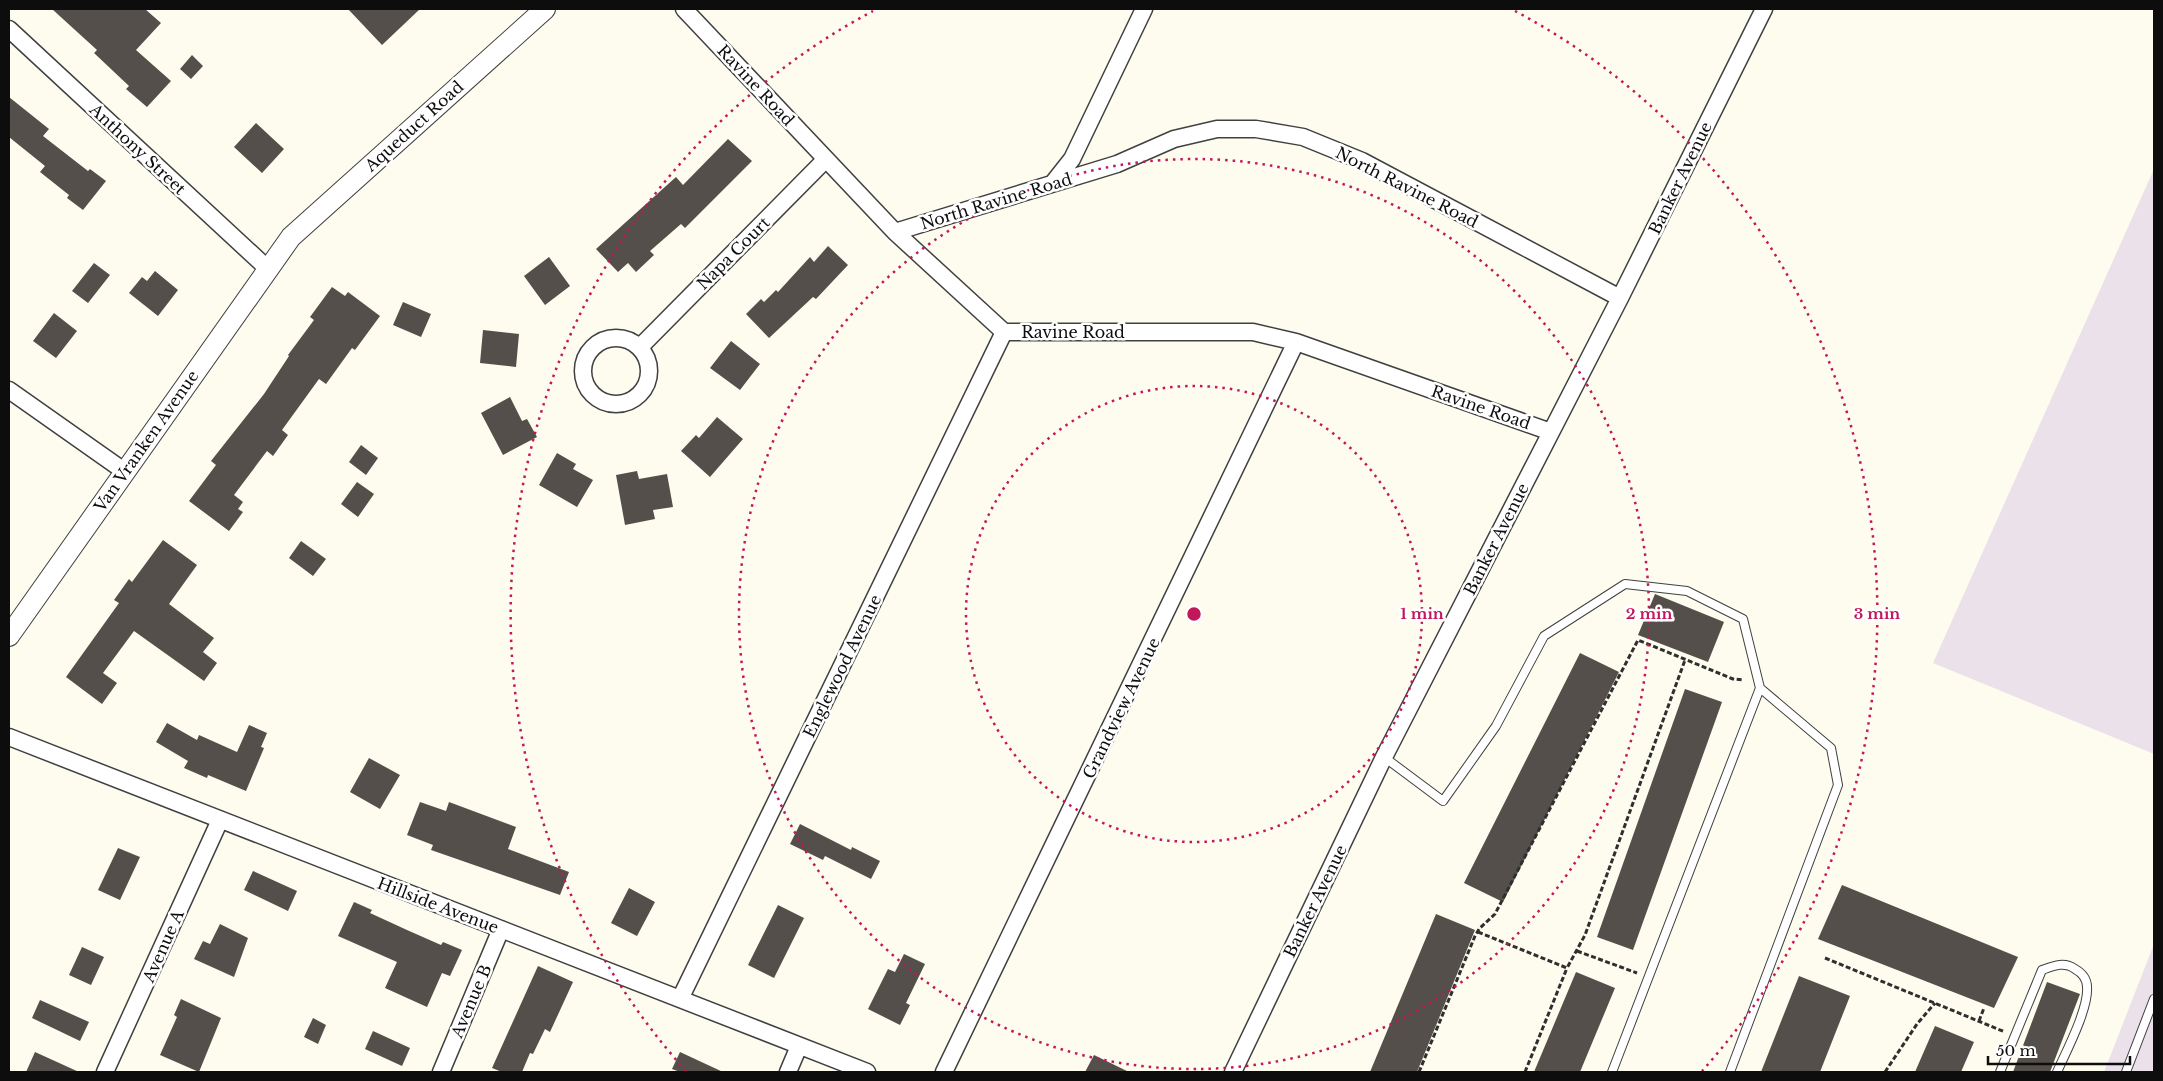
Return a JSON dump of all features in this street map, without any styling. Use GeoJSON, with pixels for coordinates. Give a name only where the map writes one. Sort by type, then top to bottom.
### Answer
{"type":"FeatureCollection","features":[{"type":"Feature","properties":{"kind":"street","name":"Aqueduct Road"},"geometry":{"type":"LineString","coordinates":[[284,245],[545,9]]}},
{"type":"Feature","properties":{"kind":"street","name":"Ravine Road"},"geometry":{"type":"LineString","coordinates":[[684,9],[895,232],[1004,332],[1253,332],[1296,342],[1551,432]]}},
{"type":"Feature","properties":{"kind":"street"},"geometry":{"type":"LineString","coordinates":[[1053,183],[1072,159],[1144,9]]}},
{"type":"Feature","properties":{"kind":"street","name":"Banker Avenue"},"geometry":{"type":"LineString","coordinates":[[1233,1072],[1384,757],[1620,298],[1764,9]]}},
{"type":"Feature","properties":{"kind":"street","name":"Anthony Street"},"geometry":{"type":"LineString","coordinates":[[9,29],[268,269]]}},
{"type":"Feature","properties":{"kind":"street","name":"North Ravine Road"},"geometry":{"type":"LineString","coordinates":[[895,232],[1117,164],[1174,139],[1217,129],[1256,129],[1303,137],[1362,161],[1620,298]]}},
{"type":"Feature","properties":{"kind":"street","name":"Napa Court"},"geometry":{"type":"LineString","coordinates":[[640,348],[826,160]]}},
{"type":"Feature","properties":{"kind":"street","name":"Van Vranken Avenue"},"geometry":{"type":"LineString","coordinates":[[9,636],[284,245]]}},
{"type":"Feature","properties":{"kind":"street","name":"Englewood Avenue"},"geometry":{"type":"LineString","coordinates":[[680,999],[1004,332]]}},
{"type":"Feature","properties":{"kind":"street"},"geometry":{"type":"LineString","coordinates":[[611,338],[622,338],[632,341],[640,348],[647,357],[650,368],[649,380],[644,390],[636,398],[625,403],[602,402],[594,396],[587,387],[583,367],[586,357],[592,348],[611,338]]}},
{"type":"Feature","properties":{"kind":"street","name":"Grandview Avenue"},"geometry":{"type":"LineString","coordinates":[[944,1072],[1296,342]]}},
{"type":"Feature","properties":{"kind":"street"},"geometry":{"type":"LineString","coordinates":[[9,390],[124,471]]}},
{"type":"Feature","properties":{"kind":"street","name":"Hillside Avenue"},"geometry":{"type":"LineString","coordinates":[[9,737],[867,1072]]}},
{"type":"Feature","properties":{"kind":"street","name":"Avenue A"},"geometry":{"type":"LineString","coordinates":[[105,1072],[220,820]]}},
{"type":"Feature","properties":{"kind":"street","name":"Avenue B"},"geometry":{"type":"LineString","coordinates":[[442,1072],[501,930]]}},
{"type":"Feature","properties":{"kind":"street"},"geometry":{"type":"LineString","coordinates":[[788,1072],[800,1046]]}},
{"type":"Feature","properties":{"kind":"lane"},"geometry":{"type":"LineString","coordinates":[[1384,757],[1443,801],[1496,726],[1544,636],[1626,584],[1687,591],[1743,619],[1759,684],[1831,748],[1838,785],[1730,1072]]}},
{"type":"Feature","properties":{"kind":"lane"},"geometry":{"type":"LineString","coordinates":[[1612,1072],[1759,684]]}},
{"type":"Feature","properties":{"kind":"lane"},"geometry":{"type":"LineString","coordinates":[[2000,1072],[2042,970],[2057,964],[2072,966],[2083,974],[2088,987],[2085,1005],[2057,1072]]}},
{"type":"Feature","properties":{"kind":"lane"},"geometry":{"type":"LineString","coordinates":[[2126,1072],[2154,999]]}},
{"type":"Feature","properties":{"kind":"path"},"geometry":{"type":"LineString","coordinates":[[1419,1072],[1478,932],[1495,914],[1638,640],[1733,679],[1759,684]]}},
{"type":"Feature","properties":{"kind":"path"},"geometry":{"type":"LineString","coordinates":[[1525,1072],[1567,968],[1586,936],[1686,660]]}},
{"type":"Feature","properties":{"kind":"path"},"geometry":{"type":"LineString","coordinates":[[1478,932],[1567,968]]}},
{"type":"Feature","properties":{"kind":"path"},"geometry":{"type":"LineString","coordinates":[[1577,951],[1648,977]]}},
{"type":"Feature","properties":{"kind":"path"},"geometry":{"type":"LineString","coordinates":[[1825,958],[2014,1036]]}},
{"type":"Feature","properties":{"kind":"path"},"geometry":{"type":"LineString","coordinates":[[1885,1072],[1917,1024],[1936,1003]]}},
{"type":"Feature","properties":{"kind":"path"},"geometry":{"type":"LineString","coordinates":[[1979,1021],[1984,1008]]}},
{"type":"Feature","properties":{"kind":"shaded area"},"geometry":{"type":"Polygon","coordinates":[[[2154,169],[2154,754],[1933,663],[2154,169]]]}},
{"type":"Feature","properties":{"kind":"shaded area"},"geometry":{"type":"Polygon","coordinates":[[[2154,944],[2154,1072],[2104,1072],[2154,944]]]}},
{"type":"Feature","properties":{"kind":"building"},"geometry":{"type":"Polygon","coordinates":[[[52,9],[145,9],[161,23],[136,50],[171,81],[147,107],[126,89],[129,86],[94,53],[97,50],[52,9]]]}},
{"type":"Feature","properties":{"kind":"building"},"geometry":{"type":"Polygon","coordinates":[[[348,9],[420,9],[382,45],[348,9]]]}},
{"type":"Feature","properties":{"kind":"building"},"geometry":{"type":"Polygon","coordinates":[[[192,55],[203,66],[191,79],[180,69],[192,55]]]}},
{"type":"Feature","properties":{"kind":"building"},"geometry":{"type":"Polygon","coordinates":[[[9,97],[49,129],[43,136],[88,171],[90,169],[106,181],[83,210],[67,198],[69,195],[40,172],[45,166],[9,137],[9,97]]]}},
{"type":"Feature","properties":{"kind":"building"},"geometry":{"type":"Polygon","coordinates":[[[256,123],[284,149],[262,173],[234,147],[256,123]]]}},
{"type":"Feature","properties":{"kind":"building"},"geometry":{"type":"Polygon","coordinates":[[[728,139],[752,161],[685,228],[681,224],[650,251],[654,255],[636,272],[628,263],[618,272],[596,249],[676,177],[683,185],[728,139]]]}},
{"type":"Feature","properties":{"kind":"building"},"geometry":{"type":"Polygon","coordinates":[[[828,246],[848,265],[816,299],[813,297],[769,338],[746,314],[761,299],[764,302],[776,290],[778,292],[810,257],[814,262],[828,246]]]}},
{"type":"Feature","properties":{"kind":"building"},"geometry":{"type":"Polygon","coordinates":[[[549,257],[570,286],[545,305],[524,276],[549,257]]]}},
{"type":"Feature","properties":{"kind":"building"},"geometry":{"type":"Polygon","coordinates":[[[94,263],[110,275],[88,303],[72,291],[94,263]]]}},
{"type":"Feature","properties":{"kind":"building"},"geometry":{"type":"Polygon","coordinates":[[[155,271],[178,290],[158,316],[129,293],[142,277],[147,281],[155,271]]]}},
{"type":"Feature","properties":{"kind":"building"},"geometry":{"type":"Polygon","coordinates":[[[332,287],[345,296],[348,292],[380,316],[355,350],[352,348],[326,384],[319,379],[282,430],[288,435],[273,456],[267,451],[234,495],[243,502],[238,509],[243,512],[229,531],[189,501],[216,465],[211,461],[264,394],[288,355],[314,320],[310,317],[332,287]]]}},
{"type":"Feature","properties":{"kind":"building"},"geometry":{"type":"Polygon","coordinates":[[[403,302],[431,314],[421,337],[393,325],[403,302]]]}},
{"type":"Feature","properties":{"kind":"building"},"geometry":{"type":"Polygon","coordinates":[[[54,313],[77,331],[56,358],[33,341],[54,313]]]}},
{"type":"Feature","properties":{"kind":"building"},"geometry":{"type":"Polygon","coordinates":[[[483,330],[519,334],[516,367],[480,363],[483,330]]]}},
{"type":"Feature","properties":{"kind":"building"},"geometry":{"type":"Polygon","coordinates":[[[731,341],[760,364],[740,390],[710,368],[731,341]]]}},
{"type":"Feature","properties":{"kind":"building"},"geometry":{"type":"Polygon","coordinates":[[[510,397],[522,421],[527,419],[537,437],[503,455],[481,413],[510,397]]]}},
{"type":"Feature","properties":{"kind":"building"},"geometry":{"type":"Polygon","coordinates":[[[717,417],[743,439],[710,477],[681,451],[696,435],[699,438],[717,417]]]}},
{"type":"Feature","properties":{"kind":"building"},"geometry":{"type":"Polygon","coordinates":[[[361,445],[378,458],[366,475],[349,462],[361,445]]]}},
{"type":"Feature","properties":{"kind":"building"},"geometry":{"type":"Polygon","coordinates":[[[557,453],[576,464],[573,469],[593,480],[577,507],[539,485],[557,453]]]}},
{"type":"Feature","properties":{"kind":"building"},"geometry":{"type":"Polygon","coordinates":[[[637,471],[639,479],[667,474],[673,507],[653,510],[655,519],[625,525],[616,475],[637,471]]]}},
{"type":"Feature","properties":{"kind":"building"},"geometry":{"type":"Polygon","coordinates":[[[357,482],[374,494],[358,517],[341,504],[357,482]]]}},
{"type":"Feature","properties":{"kind":"building"},"geometry":{"type":"Polygon","coordinates":[[[163,540],[197,565],[169,604],[214,638],[203,652],[217,663],[204,681],[134,631],[103,673],[117,683],[102,704],[66,677],[119,603],[114,600],[129,579],[132,582],[163,540]]]}},
{"type":"Feature","properties":{"kind":"building"},"geometry":{"type":"Polygon","coordinates":[[[301,541],[326,559],[313,576],[289,558],[301,541]]]}},
{"type":"Feature","properties":{"kind":"building"},"geometry":{"type":"Polygon","coordinates":[[[1655,594],[1724,622],[1708,662],[1638,635],[1655,594]]]}},
{"type":"Feature","properties":{"kind":"building"},"geometry":{"type":"Polygon","coordinates":[[[1580,653],[1619,672],[1503,902],[1464,883],[1580,653]]]}},
{"type":"Feature","properties":{"kind":"building"},"geometry":{"type":"Polygon","coordinates":[[[1685,689],[1722,702],[1633,950],[1597,937],[1685,689]]]}},
{"type":"Feature","properties":{"kind":"building"},"geometry":{"type":"Polygon","coordinates":[[[167,723],[197,740],[199,735],[237,752],[249,725],[267,733],[261,747],[264,748],[246,791],[208,775],[207,778],[184,768],[188,761],[156,742],[167,723]]]}},
{"type":"Feature","properties":{"kind":"building"},"geometry":{"type":"Polygon","coordinates":[[[369,758],[400,775],[380,809],[350,792],[369,758]]]}},
{"type":"Feature","properties":{"kind":"building"},"geometry":{"type":"Polygon","coordinates":[[[420,802],[446,811],[449,802],[516,827],[508,849],[569,872],[560,895],[431,850],[433,845],[407,835],[420,802]]]}},
{"type":"Feature","properties":{"kind":"building"},"geometry":{"type":"Polygon","coordinates":[[[800,824],[851,850],[852,847],[880,861],[871,879],[825,856],[823,860],[790,844],[800,824]]]}},
{"type":"Feature","properties":{"kind":"building"},"geometry":{"type":"Polygon","coordinates":[[[118,848],[140,857],[120,900],[98,890],[118,848]]]}},
{"type":"Feature","properties":{"kind":"building"},"geometry":{"type":"Polygon","coordinates":[[[253,871],[297,891],[288,911],[244,890],[253,871]]]}},
{"type":"Feature","properties":{"kind":"building"},"geometry":{"type":"Polygon","coordinates":[[[1842,885],[2018,957],[1994,1008],[1818,939],[1842,885]]]}},
{"type":"Feature","properties":{"kind":"building"},"geometry":{"type":"Polygon","coordinates":[[[629,888],[655,902],[637,936],[611,923],[629,888]]]}},
{"type":"Feature","properties":{"kind":"building"},"geometry":{"type":"Polygon","coordinates":[[[354,902],[372,910],[370,913],[407,930],[441,945],[443,942],[462,950],[450,976],[442,973],[427,1007],[385,988],[397,962],[338,936],[354,902]]]}},
{"type":"Feature","properties":{"kind":"building"},"geometry":{"type":"Polygon","coordinates":[[[778,905],[804,918],[774,978],[748,965],[778,905]]]}},
{"type":"Feature","properties":{"kind":"building"},"geometry":{"type":"Polygon","coordinates":[[[1436,914],[1475,930],[1417,1072],[1370,1072],[1436,914]]]}},
{"type":"Feature","properties":{"kind":"building"},"geometry":{"type":"Polygon","coordinates":[[[220,924],[248,938],[234,977],[194,959],[203,941],[210,944],[220,924]]]}},
{"type":"Feature","properties":{"kind":"building"},"geometry":{"type":"Polygon","coordinates":[[[82,947],[104,957],[91,985],[69,975],[82,947]]]}},
{"type":"Feature","properties":{"kind":"building"},"geometry":{"type":"Polygon","coordinates":[[[904,954],[925,964],[906,1003],[910,1005],[900,1025],[868,1009],[888,969],[895,972],[904,954]]]}},
{"type":"Feature","properties":{"kind":"building"},"geometry":{"type":"Polygon","coordinates":[[[538,966],[573,982],[550,1032],[545,1029],[533,1054],[530,1053],[522,1072],[502,1072],[492,1068],[538,966]]]}},
{"type":"Feature","properties":{"kind":"building"},"geometry":{"type":"Polygon","coordinates":[[[1576,972],[1615,988],[1580,1072],[1534,1072],[1576,972]]]}},
{"type":"Feature","properties":{"kind":"building"},"geometry":{"type":"Polygon","coordinates":[[[1799,976],[1850,996],[1820,1072],[1761,1072],[1799,976]]]}},
{"type":"Feature","properties":{"kind":"building"},"geometry":{"type":"Polygon","coordinates":[[[2047,982],[2080,994],[2050,1072],[2013,1072],[2047,982]]]}},
{"type":"Feature","properties":{"kind":"building"},"geometry":{"type":"Polygon","coordinates":[[[181,999],[221,1018],[199,1072],[160,1055],[177,1017],[174,1015],[181,999]]]}},
{"type":"Feature","properties":{"kind":"building"},"geometry":{"type":"Polygon","coordinates":[[[40,1000],[89,1022],[80,1041],[32,1018],[40,1000]]]}},
{"type":"Feature","properties":{"kind":"building"},"geometry":{"type":"Polygon","coordinates":[[[313,1018],[326,1025],[318,1044],[304,1037],[313,1018]]]}},
{"type":"Feature","properties":{"kind":"building"},"geometry":{"type":"Polygon","coordinates":[[[1935,1026],[1974,1042],[1961,1072],[1915,1072],[1935,1026]]]}},
{"type":"Feature","properties":{"kind":"building"},"geometry":{"type":"Polygon","coordinates":[[[373,1031],[410,1048],[402,1066],[365,1049],[373,1031]]]}},
{"type":"Feature","properties":{"kind":"building"},"geometry":{"type":"Polygon","coordinates":[[[35,1052],[79,1072],[26,1072],[35,1052]]]}},
{"type":"Feature","properties":{"kind":"building"},"geometry":{"type":"Polygon","coordinates":[[[680,1052],[723,1072],[680,1072],[672,1069],[680,1052]]]}},
{"type":"Feature","properties":{"kind":"building"},"geometry":{"type":"Polygon","coordinates":[[[1094,1055],[1129,1072],[1085,1072],[1094,1055]]]}}]}
